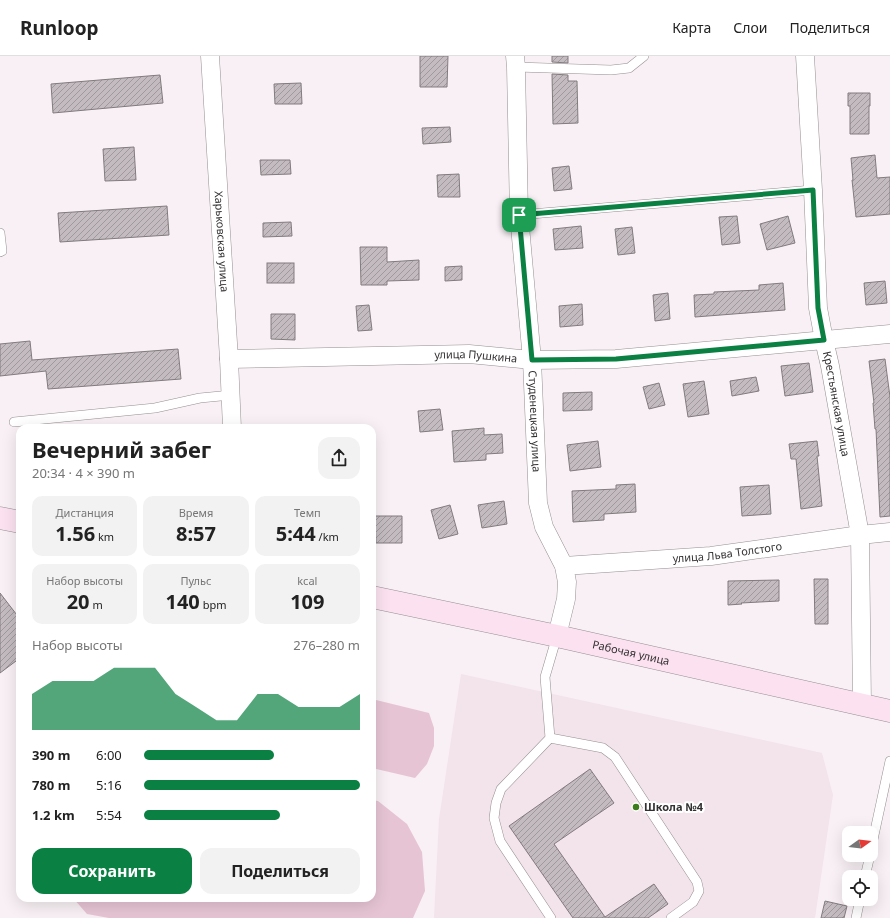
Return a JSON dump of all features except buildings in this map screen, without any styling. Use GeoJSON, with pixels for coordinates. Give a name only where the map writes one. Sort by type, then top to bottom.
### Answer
{"type":"FeatureCollection","features":[{"type":"Feature","properties":{"kind":"street","name":"Харьковская улица"},"geometry":{"type":"LineString","coordinates":[[210,56],[232,424]]}},
{"type":"Feature","properties":{"kind":"street","name":"Крестьянская улица"},"geometry":{"type":"LineString","coordinates":[[805,56],[818,308],[830,366],[860,534],[862,704]]}},
{"type":"Feature","properties":{"kind":"street","name":"Студенецкая улица"},"geometry":{"type":"LineString","coordinates":[[516,62],[519,215],[532,360],[538,503],[544,527],[564,566],[567,582],[566,598],[557,636]]}},
{"type":"Feature","properties":{"kind":"street","name":"улица Пушкина"},"geometry":{"type":"LineString","coordinates":[[229,359],[469,354],[532,360],[616,359],[890,334]]}},
{"type":"Feature","properties":{"kind":"street"},"geometry":{"type":"LineString","coordinates":[[0,518],[16,521]]}},
{"type":"Feature","properties":{"kind":"street","name":"улица Льва Толстого"},"geometry":{"type":"LineString","coordinates":[[564,566],[711,556],[860,534],[890,532]]}},
{"type":"Feature","properties":{"kind":"street","name":"Рабочая улица"},"geometry":{"type":"LineString","coordinates":[[376,597],[890,711]]}},
{"type":"Feature","properties":{"kind":"lane"},"geometry":{"type":"LineString","coordinates":[[516,62],[611,70],[629,68],[644,56]]}},
{"type":"Feature","properties":{"kind":"lane"},"geometry":{"type":"LineString","coordinates":[[519,215],[813,190]]}},
{"type":"Feature","properties":{"kind":"lane"},"geometry":{"type":"LineString","coordinates":[[0,233],[2,251],[0,252]]}},
{"type":"Feature","properties":{"kind":"lane"},"geometry":{"type":"LineString","coordinates":[[14,422],[154,408],[200,398],[230,394]]}},
{"type":"Feature","properties":{"kind":"lane"},"geometry":{"type":"LineString","coordinates":[[551,918],[500,841],[494,818],[496,803],[501,789],[550,738],[545,677],[557,636]]}},
{"type":"Feature","properties":{"kind":"lane"},"geometry":{"type":"LineString","coordinates":[[550,738],[603,748],[615,757],[697,882],[699,890],[694,902],[671,918]]}},
{"type":"Feature","properties":{"kind":"lane"},"geometry":{"type":"LineString","coordinates":[[876,826],[890,761]]}},
{"type":"Feature","properties":{"kind":"lane"},"geometry":{"type":"LineString","coordinates":[[856,918],[859,906]]}},
{"type":"Feature","properties":{"kind":"shaded area","name":"Школа №4"},"geometry":{"type":"Polygon","coordinates":[[[461,674],[822,753],[833,795],[815,918],[434,918],[439,819],[461,674]]]}},
{"type":"Feature","properties":{"kind":"shaded area"},"geometry":{"type":"Polygon","coordinates":[[[376,700],[429,713],[434,728],[434,746],[427,764],[415,778],[376,769],[376,700]]]}},
{"type":"Feature","properties":{"kind":"shaded area"},"geometry":{"type":"Polygon","coordinates":[[[376,801],[407,824],[422,852],[425,891],[413,918],[109,918],[87,914],[76,902],[376,902],[376,801]]]}},
{"type":"Feature","properties":{"kind":"place","name":"Школа №4"},"geometry":{"type":"Point","coordinates":[636,807]}},
{"type":"Feature","properties":{"kind":"route"},"geometry":{"type":"LineString","coordinates":[[813,190],[818,308],[824,340],[616,359],[532,360],[519,215],[813,190]]}}]}
